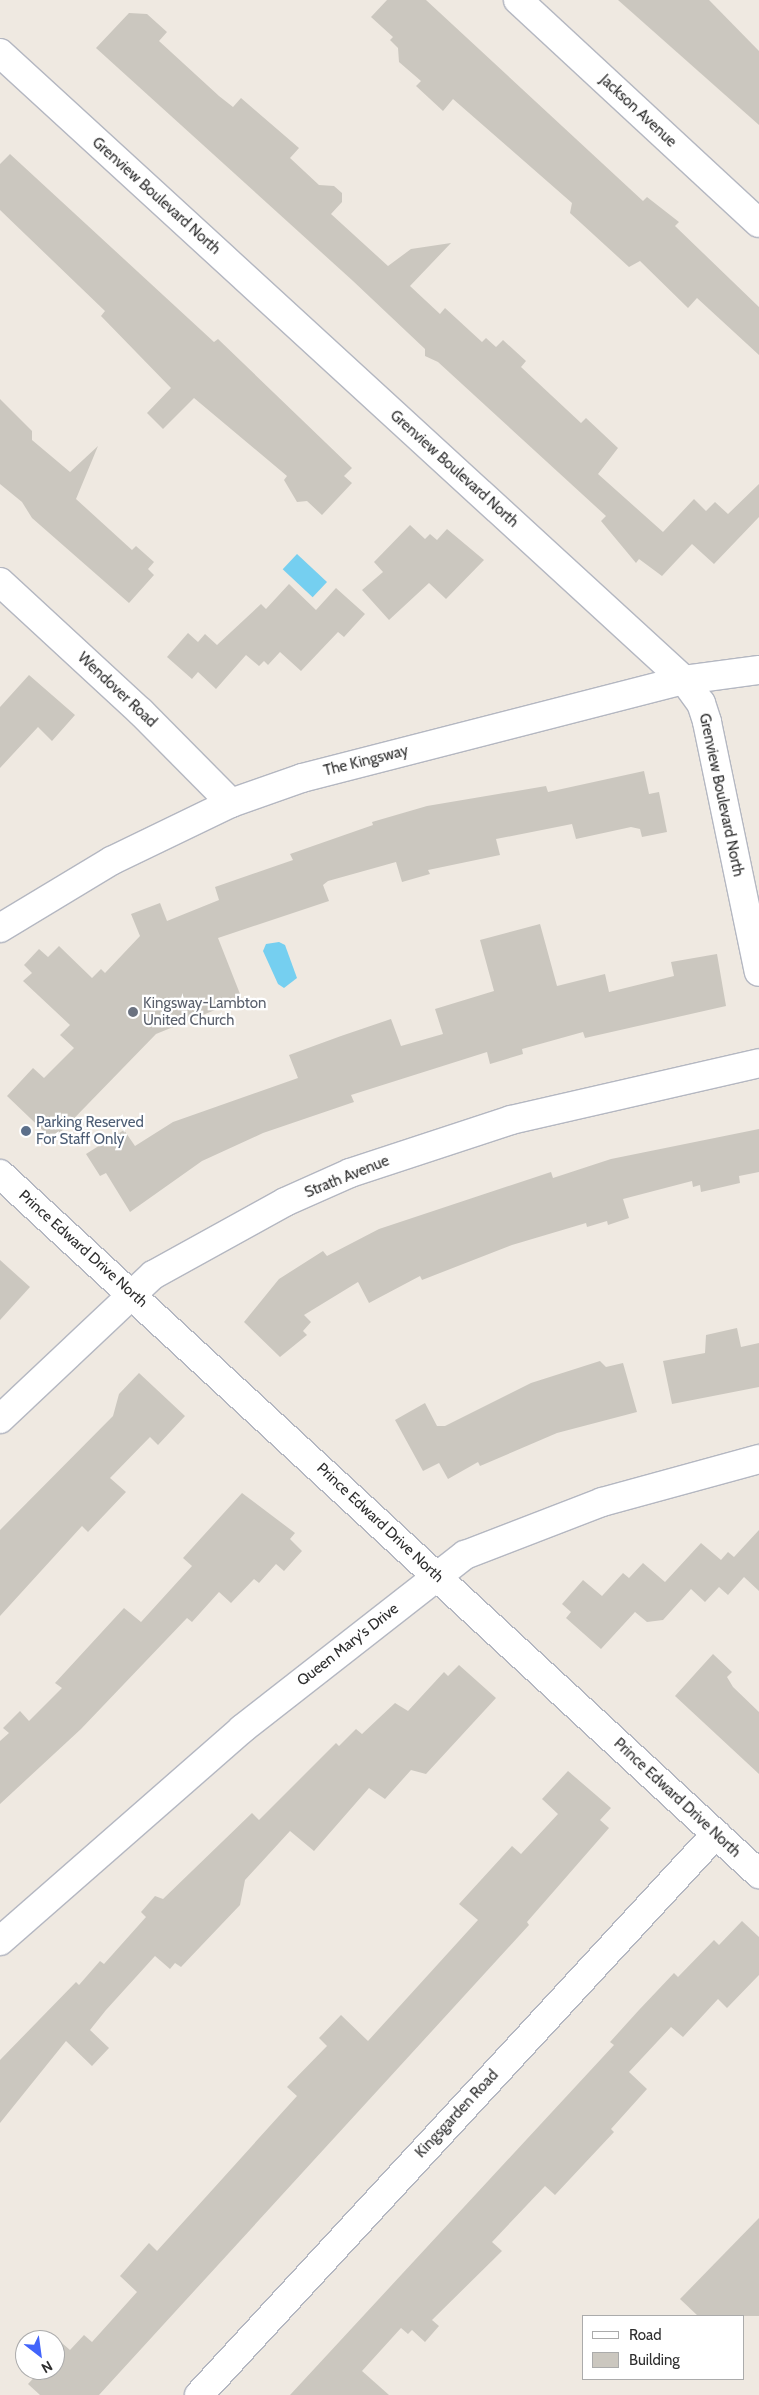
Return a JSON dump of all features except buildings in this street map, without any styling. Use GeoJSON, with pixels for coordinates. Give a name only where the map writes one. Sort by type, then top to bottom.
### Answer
{"type":"FeatureCollection","features":[{"type":"Feature","properties":{"kind":"street","name":"Jackson Avenue"},"geometry":{"type":"LineString","coordinates":[[518,0],[759,223]]}},
{"type":"Feature","properties":{"kind":"street","name":"Grenview Boulevard North"},"geometry":{"type":"LineString","coordinates":[[0,53],[684,680],[701,703],[707,722],[759,972]]}},
{"type":"Feature","properties":{"kind":"street","name":"Wendover Road"},"geometry":{"type":"LineString","coordinates":[[0,582],[141,712],[231,803]]}},
{"type":"Feature","properties":{"kind":"street","name":"The Kingsway"},"geometry":{"type":"LineString","coordinates":[[0,928],[112,861],[231,803],[302,778],[684,680],[759,670]]}},
{"type":"Feature","properties":{"kind":"street","name":"Strath Avenue"},"geometry":{"type":"LineString","coordinates":[[0,1419],[131,1292],[231,1228],[350,1173],[511,1120],[759,1063]]}},
{"type":"Feature","properties":{"kind":"street","name":"Prince Edward Drive North"},"geometry":{"type":"LineString","coordinates":[[0,1174],[131,1292],[759,1874]]}},
{"type":"Feature","properties":{"kind":"street","name":"Queen Mary's Drive"},"geometry":{"type":"LineString","coordinates":[[0,1941],[242,1729],[436,1574],[465,1555],[602,1502],[759,1459]]}},
{"type":"Feature","properties":{"kind":"street","name":"Kingsgarden Road"},"geometry":{"type":"LineString","coordinates":[[199,2395],[716,1834]]}},
{"type":"Feature","properties":{"kind":"water"},"geometry":{"type":"Polygon","coordinates":[[[297,554],[327,582],[313,597],[283,569],[297,554]]]}},
{"type":"Feature","properties":{"kind":"water"},"geometry":{"type":"Polygon","coordinates":[[[279,942],[285,945],[297,978],[284,988],[278,984],[263,951],[266,944],[279,942]]]}},
{"type":"Feature","properties":{"kind":"place","name":"Kingsway-Lambton United Church"},"geometry":{"type":"Point","coordinates":[133,1012]}},
{"type":"Feature","properties":{"kind":"place","name":"Parking Reserved For Staff Only"},"geometry":{"type":"Point","coordinates":[26,1131]}}]}
